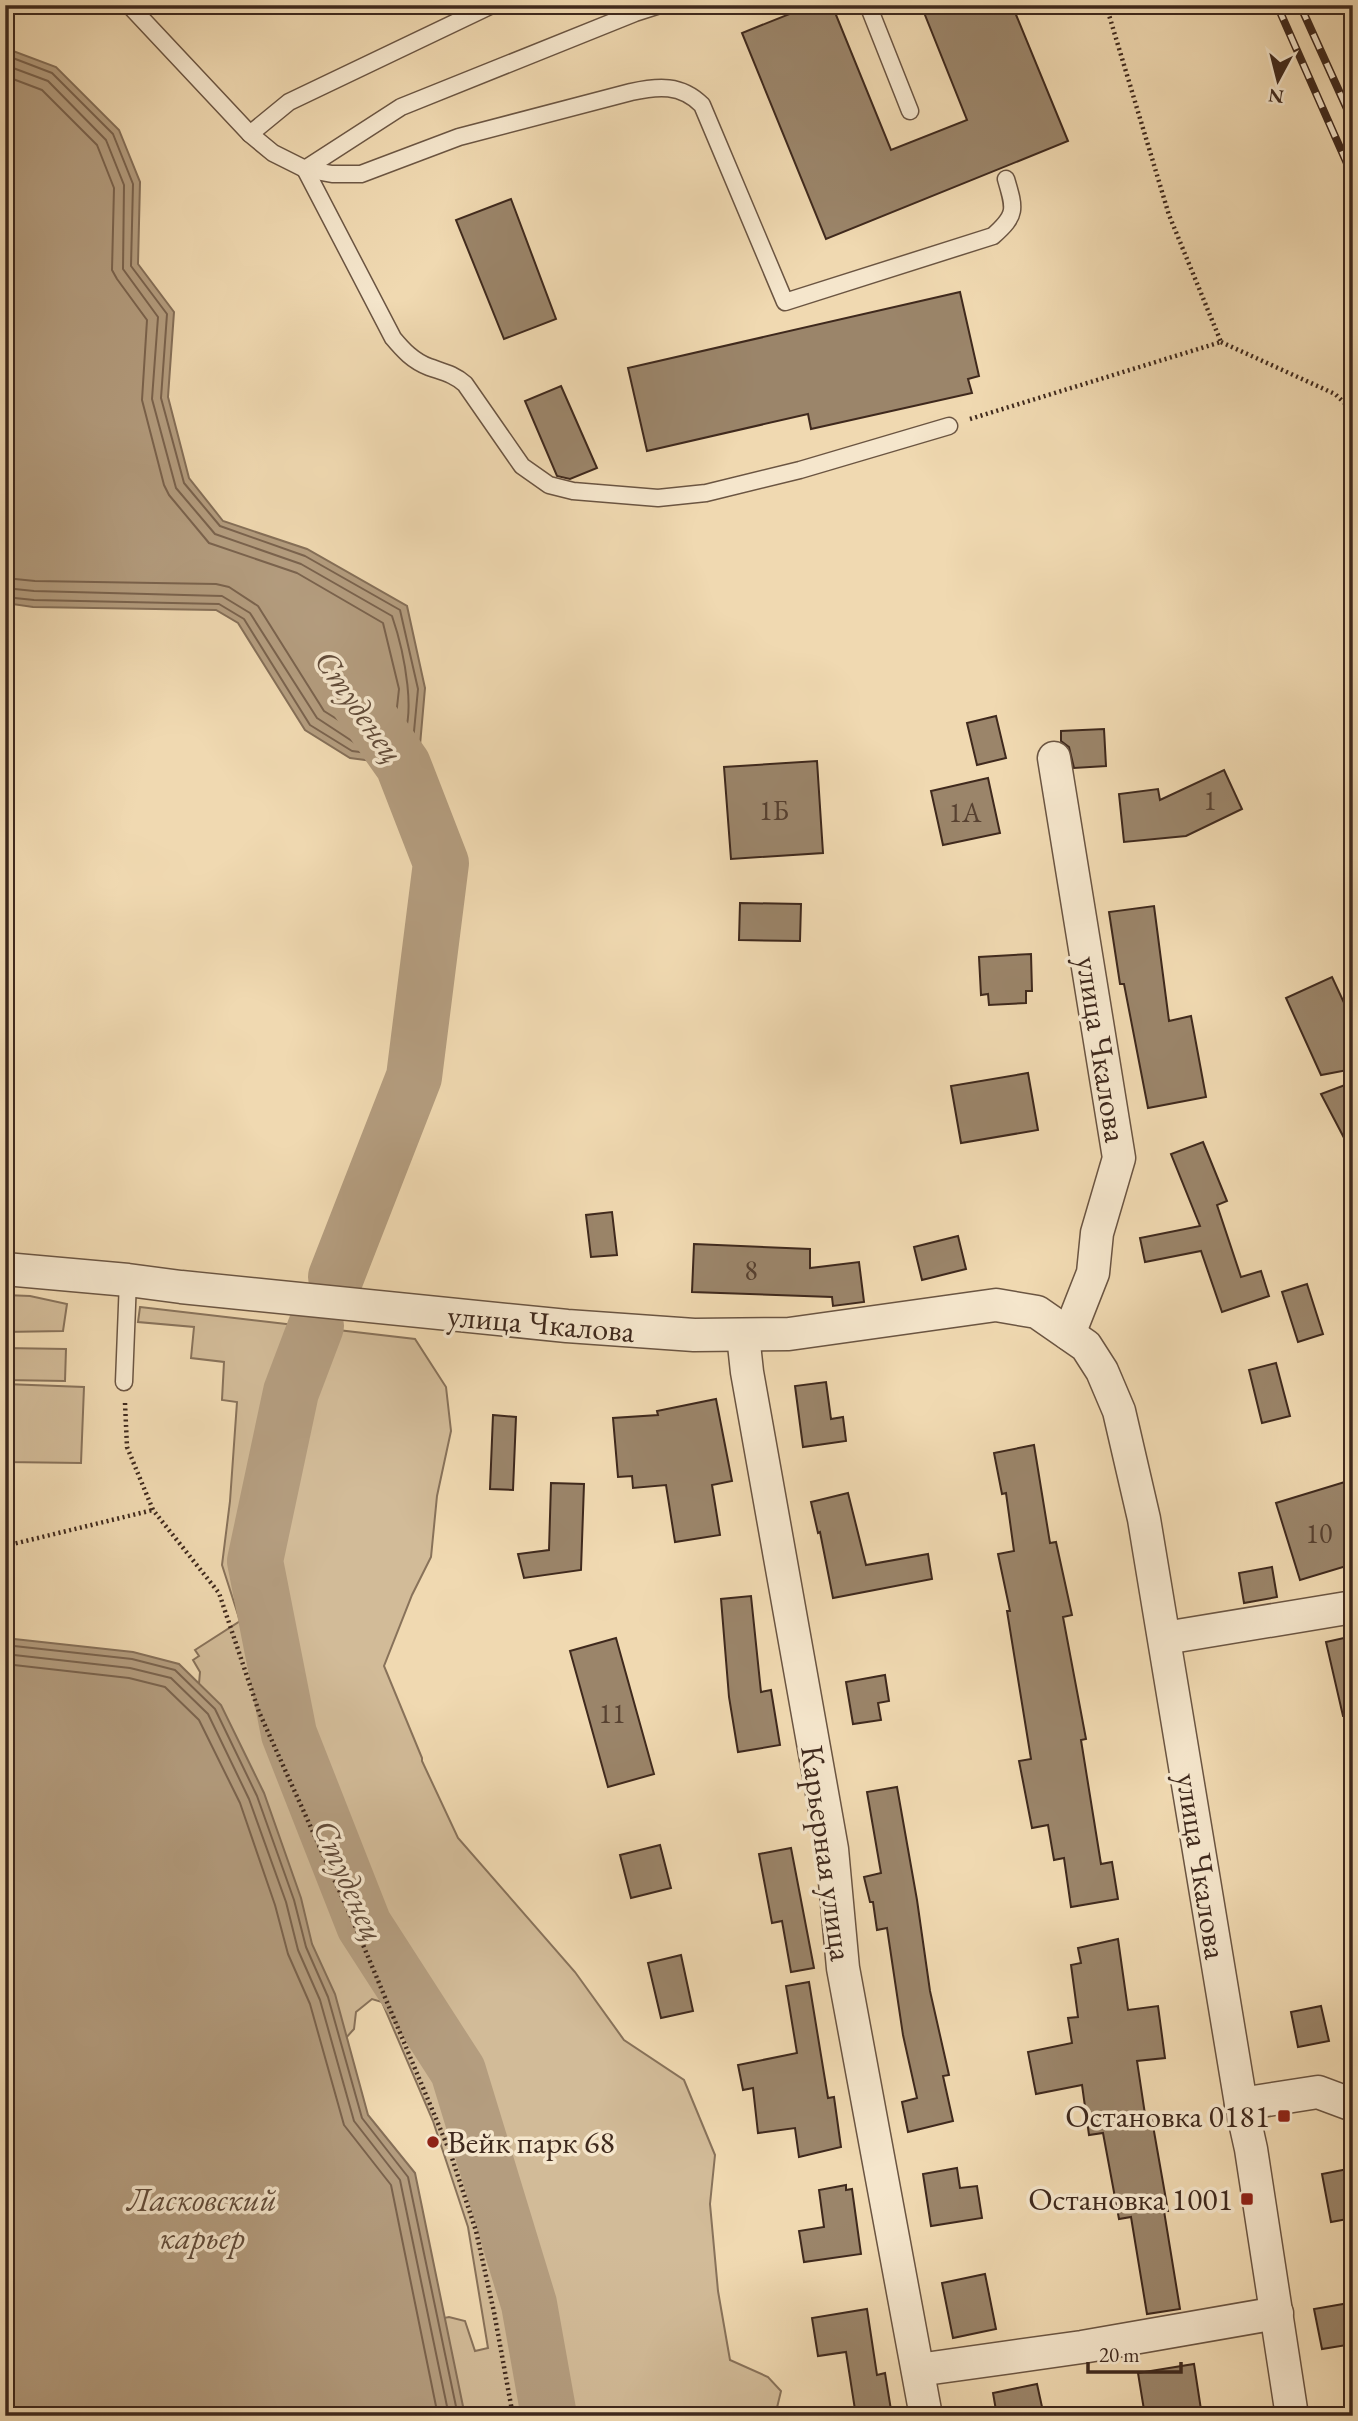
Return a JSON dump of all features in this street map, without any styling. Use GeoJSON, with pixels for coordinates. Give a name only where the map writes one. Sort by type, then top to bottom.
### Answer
{"type":"FeatureCollection","features":[{"type":"Feature","properties":{"kind":"street","name":"улица Чкалова"},"geometry":{"type":"LineString","coordinates":[[1054,758],[1119,1157],[1097,1233],[1093,1273],[1069,1334]]}},
{"type":"Feature","properties":{"kind":"street","name":"улица Чкалова"},"geometry":{"type":"LineString","coordinates":[[5,1269],[635,1332],[789,1334],[996,1305],[1037,1312],[1086,1346],[1097,1363],[1119,1411],[1144,1519],[1241,2104],[1251,2149],[1292,2416]]}},
{"type":"Feature","properties":{"kind":"street","name":"Карьерная улица"},"geometry":{"type":"LineString","coordinates":[[743,1335],[747,1372],[832,1849],[842,1968],[926,2416]]}},
{"type":"Feature","properties":{"kind":"street"},"geometry":{"type":"LineString","coordinates":[[1165,1638],[1353,1607]]}},
{"type":"Feature","properties":{"kind":"street"},"geometry":{"type":"LineString","coordinates":[[1241,2104],[1318,2092],[1353,2105]]}},
{"type":"Feature","properties":{"kind":"street"},"geometry":{"type":"LineString","coordinates":[[918,2370],[1082,2347],[1277,2313]]}},
{"type":"Feature","properties":{"kind":"lane"},"geometry":{"type":"LineString","coordinates":[[129,5],[250,134],[273,153],[305,169],[332,174],[361,174],[458,137],[658,86],[694,96],[702,105],[785,302],[993,236],[1010,221],[1014,206],[1006,179]]}},
{"type":"Feature","properties":{"kind":"lane"},"geometry":{"type":"LineString","coordinates":[[250,134],[289,102],[492,5]]}},
{"type":"Feature","properties":{"kind":"lane"},"geometry":{"type":"LineString","coordinates":[[305,169],[401,107],[660,5]]}},
{"type":"Feature","properties":{"kind":"lane"},"geometry":{"type":"LineString","coordinates":[[868,5],[910,111]]}},
{"type":"Feature","properties":{"kind":"lane"},"geometry":{"type":"LineString","coordinates":[[305,169],[393,338],[414,359],[428,367],[455,375],[465,384],[522,466],[549,485],[573,491],[658,498],[706,493],[800,470],[949,426]]}},
{"type":"Feature","properties":{"kind":"lane"},"geometry":{"type":"LineString","coordinates":[[124,1382],[128,1280]]}},
{"type":"Feature","properties":{"kind":"path"},"geometry":{"type":"LineString","coordinates":[[1106,5],[1169,215],[1221,342]]}},
{"type":"Feature","properties":{"kind":"path"},"geometry":{"type":"LineString","coordinates":[[949,426],[1221,342],[1335,394],[1353,411]]}},
{"type":"Feature","properties":{"kind":"path"},"geometry":{"type":"LineString","coordinates":[[124,1382],[127,1447],[153,1510],[219,1593],[259,1712],[353,1921],[450,2152],[482,2258],[495,2312],[513,2416]]}},
{"type":"Feature","properties":{"kind":"path"},"geometry":{"type":"LineString","coordinates":[[5,1546],[153,1510]]}},
{"type":"Feature","properties":{"kind":"shaded area"},"geometry":{"type":"Polygon","coordinates":[[[5,1295],[30,1296],[67,1304],[63,1331],[5,1332],[5,1295]]]}},
{"type":"Feature","properties":{"kind":"shaded area"},"geometry":{"type":"Polygon","coordinates":[[[140,1307],[415,1339],[446,1387],[451,1431],[437,1496],[431,1557],[412,1595],[384,1666],[422,1761],[458,1838],[575,1972],[624,2040],[684,2080],[715,2155],[710,2204],[718,2291],[730,2360],[768,2377],[781,2391],[775,2416],[441,2416],[424,2322],[449,2317],[465,2321],[475,2351],[488,2348],[468,2227],[433,2121],[382,2002],[372,1999],[356,2012],[354,2029],[335,2050],[198,1695],[200,1672],[193,1660],[199,1656],[195,1650],[240,1621],[222,1565],[230,1501],[237,1402],[222,1400],[224,1362],[191,1358],[194,1327],[138,1322],[140,1307]]]}},
{"type":"Feature","properties":{"kind":"shaded area"},"geometry":{"type":"Polygon","coordinates":[[[5,1348],[66,1349],[65,1381],[5,1380],[5,1348]]]}},
{"type":"Feature","properties":{"kind":"shaded area"},"geometry":{"type":"Polygon","coordinates":[[[5,1384],[84,1387],[81,1463],[5,1462],[5,1384]]]}},
{"type":"Feature","properties":{"kind":"water"},"geometry":{"type":"Polygon","coordinates":[[[5,48],[56,67],[119,130],[140,182],[138,264],[174,312],[168,397],[189,478],[223,521],[307,549],[407,606],[425,688],[420,745],[403,765],[350,758],[305,730],[238,623],[216,610],[33,607],[5,603],[5,48]]]}},
{"type":"Feature","properties":{"kind":"water","name":"Ласковский карьер"},"geometry":{"type":"Polygon","coordinates":[[[5,1638],[133,1652],[179,1664],[221,1705],[264,1793],[301,1898],[312,1944],[335,1994],[368,2115],[415,2173],[465,2416],[5,2416],[5,1638]]]}},
{"type":"Feature","properties":{"kind":"building"},"geometry":{"type":"Polygon","coordinates":[[[812,5],[832,5],[891,150],[967,120],[921,5],[1012,5],[1068,141],[826,239],[742,33],[812,5]]]}},
{"type":"Feature","properties":{"kind":"building"},"geometry":{"type":"Polygon","coordinates":[[[511,199],[556,319],[504,339],[456,220],[511,199]]]}},
{"type":"Feature","properties":{"kind":"building"},"geometry":{"type":"Polygon","coordinates":[[[960,292],[979,376],[968,379],[972,393],[811,429],[808,414],[647,451],[628,368],[960,292]]]}},
{"type":"Feature","properties":{"kind":"building"},"geometry":{"type":"Polygon","coordinates":[[[561,386],[597,468],[570,479],[557,476],[525,401],[561,386]]]}},
{"type":"Feature","properties":{"kind":"building"},"geometry":{"type":"Polygon","coordinates":[[[996,716],[1006,758],[977,765],[967,723],[996,716]]]}},
{"type":"Feature","properties":{"kind":"building"},"geometry":{"type":"Polygon","coordinates":[[[1104,729],[1106,766],[1074,768],[1069,747],[1061,741],[1061,731],[1104,729]]]}},
{"type":"Feature","properties":{"kind":"building"},"geometry":{"type":"Polygon","coordinates":[[[817,761],[823,853],[731,859],[724,767],[817,761]]]}},
{"type":"Feature","properties":{"kind":"building"},"geometry":{"type":"Polygon","coordinates":[[[1224,770],[1242,809],[1186,836],[1124,842],[1119,794],[1158,789],[1160,800],[1224,770]]]}},
{"type":"Feature","properties":{"kind":"building"},"geometry":{"type":"Polygon","coordinates":[[[988,778],[1000,833],[943,845],[931,791],[988,778]]]}},
{"type":"Feature","properties":{"kind":"building"},"geometry":{"type":"Polygon","coordinates":[[[740,903],[801,904],[800,941],[739,940],[740,903]]]}},
{"type":"Feature","properties":{"kind":"building"},"geometry":{"type":"Polygon","coordinates":[[[1154,906],[1169,1021],[1191,1016],[1206,1097],[1148,1108],[1124,984],[1120,984],[1109,912],[1154,906]]]}},
{"type":"Feature","properties":{"kind":"building"},"geometry":{"type":"Polygon","coordinates":[[[1031,954],[1032,991],[1026,991],[1026,1003],[989,1005],[988,994],[981,995],[979,957],[1031,954]]]}},
{"type":"Feature","properties":{"kind":"building"},"geometry":{"type":"Polygon","coordinates":[[[1332,977],[1353,1022],[1353,1069],[1321,1075],[1286,998],[1332,977]]]}},
{"type":"Feature","properties":{"kind":"building"},"geometry":{"type":"Polygon","coordinates":[[[1028,1073],[1038,1130],[961,1143],[951,1086],[1028,1073]]]}},
{"type":"Feature","properties":{"kind":"building"},"geometry":{"type":"Polygon","coordinates":[[[1353,1082],[1353,1155],[1321,1094],[1353,1082]]]}},
{"type":"Feature","properties":{"kind":"building"},"geometry":{"type":"Polygon","coordinates":[[[1203,1142],[1227,1201],[1217,1205],[1241,1277],[1261,1271],[1269,1296],[1222,1312],[1201,1251],[1145,1262],[1140,1238],[1200,1226],[1171,1154],[1203,1142]]]}},
{"type":"Feature","properties":{"kind":"building"},"geometry":{"type":"Polygon","coordinates":[[[612,1212],[617,1255],[591,1257],[586,1215],[612,1212]]]}},
{"type":"Feature","properties":{"kind":"building"},"geometry":{"type":"Polygon","coordinates":[[[958,1236],[966,1269],[922,1280],[914,1247],[958,1236]]]}},
{"type":"Feature","properties":{"kind":"building"},"geometry":{"type":"Polygon","coordinates":[[[694,1244],[810,1249],[810,1268],[859,1262],[864,1302],[833,1306],[832,1297],[692,1292],[694,1244]]]}},
{"type":"Feature","properties":{"kind":"building"},"geometry":{"type":"Polygon","coordinates":[[[1307,1284],[1323,1334],[1298,1342],[1282,1292],[1307,1284]]]}},
{"type":"Feature","properties":{"kind":"building"},"geometry":{"type":"Polygon","coordinates":[[[1276,1363],[1290,1416],[1262,1423],[1249,1370],[1276,1363]]]}},
{"type":"Feature","properties":{"kind":"building"},"geometry":{"type":"Polygon","coordinates":[[[826,1382],[831,1419],[843,1417],[846,1441],[803,1447],[795,1386],[826,1382]]]}},
{"type":"Feature","properties":{"kind":"building"},"geometry":{"type":"Polygon","coordinates":[[[716,1399],[732,1481],[712,1485],[720,1535],[675,1542],[666,1485],[633,1488],[632,1476],[618,1477],[613,1418],[658,1415],[657,1411],[716,1399]]]}},
{"type":"Feature","properties":{"kind":"building"},"geometry":{"type":"Polygon","coordinates":[[[493,1415],[516,1417],[513,1490],[490,1489],[493,1415]]]}},
{"type":"Feature","properties":{"kind":"building"},"geometry":{"type":"Polygon","coordinates":[[[1034,1445],[1050,1543],[1056,1542],[1072,1615],[1063,1617],[1086,1739],[1081,1740],[1101,1864],[1112,1862],[1118,1899],[1071,1907],[1064,1858],[1054,1860],[1048,1825],[1032,1828],[1019,1761],[1031,1759],[1007,1611],[1010,1611],[998,1554],[1014,1551],[1006,1493],[1002,1494],[994,1453],[1034,1445]]]}},
{"type":"Feature","properties":{"kind":"building"},"geometry":{"type":"Polygon","coordinates":[[[1348,1481],[1353,1496],[1353,1564],[1300,1580],[1276,1503],[1348,1481]]]}},
{"type":"Feature","properties":{"kind":"building"},"geometry":{"type":"Polygon","coordinates":[[[551,1483],[584,1484],[581,1570],[524,1578],[518,1554],[549,1550],[551,1483]]]}},
{"type":"Feature","properties":{"kind":"building"},"geometry":{"type":"Polygon","coordinates":[[[848,1493],[866,1565],[928,1554],[932,1579],[833,1598],[811,1502],[848,1493]]]}},
{"type":"Feature","properties":{"kind":"building"},"geometry":{"type":"Polygon","coordinates":[[[1272,1567],[1277,1597],[1244,1603],[1239,1573],[1272,1567]]]}},
{"type":"Feature","properties":{"kind":"building"},"geometry":{"type":"Polygon","coordinates":[[[751,1596],[761,1692],[771,1690],[780,1745],[738,1752],[729,1697],[721,1599],[751,1596]]]}},
{"type":"Feature","properties":{"kind":"building"},"geometry":{"type":"Polygon","coordinates":[[[1353,1636],[1353,1715],[1343,1716],[1326,1642],[1353,1636]]]}},
{"type":"Feature","properties":{"kind":"building"},"geometry":{"type":"Polygon","coordinates":[[[616,1638],[654,1774],[608,1787],[570,1651],[616,1638]]]}},
{"type":"Feature","properties":{"kind":"building"},"geometry":{"type":"Polygon","coordinates":[[[885,1675],[889,1701],[878,1703],[881,1720],[853,1724],[846,1682],[885,1675]]]}},
{"type":"Feature","properties":{"kind":"building"},"geometry":{"type":"Polygon","coordinates":[[[897,1787],[930,1991],[949,2075],[943,2076],[953,2121],[908,2132],[902,2102],[917,2098],[903,2035],[887,1928],[877,1930],[873,1902],[870,1902],[864,1877],[881,1873],[867,1792],[897,1787]]]}},
{"type":"Feature","properties":{"kind":"building"},"geometry":{"type":"Polygon","coordinates":[[[660,1845],[671,1888],[631,1898],[620,1855],[660,1845]]]}},
{"type":"Feature","properties":{"kind":"building"},"geometry":{"type":"Polygon","coordinates":[[[791,1848],[814,1968],[791,1972],[782,1921],[772,1923],[759,1854],[791,1848]]]}},
{"type":"Feature","properties":{"kind":"building"},"geometry":{"type":"Polygon","coordinates":[[[1118,1939],[1128,2010],[1158,2006],[1165,2058],[1137,2061],[1146,2121],[1152,2120],[1168,2211],[1164,2211],[1180,2309],[1147,2314],[1131,2217],[1119,2219],[1103,2133],[1089,2135],[1082,2085],[1036,2094],[1028,2052],[1072,2043],[1068,2018],[1078,2017],[1071,1965],[1081,1963],[1078,1948],[1118,1939]]]}},
{"type":"Feature","properties":{"kind":"building"},"geometry":{"type":"Polygon","coordinates":[[[681,1955],[693,2011],[661,2018],[648,1963],[681,1955]]]}},
{"type":"Feature","properties":{"kind":"building"},"geometry":{"type":"Polygon","coordinates":[[[809,1982],[828,2098],[834,2097],[841,2147],[799,2157],[795,2128],[758,2133],[753,2088],[743,2090],[738,2065],[797,2053],[786,1986],[809,1982]]]}},
{"type":"Feature","properties":{"kind":"building"},"geometry":{"type":"Polygon","coordinates":[[[1321,2006],[1329,2041],[1298,2047],[1291,2012],[1321,2006]]]}},
{"type":"Feature","properties":{"kind":"building"},"geometry":{"type":"Polygon","coordinates":[[[957,2168],[960,2188],[977,2186],[982,2218],[931,2226],[923,2174],[957,2168]]]}},
{"type":"Feature","properties":{"kind":"building"},"geometry":{"type":"Polygon","coordinates":[[[1353,2168],[1353,2218],[1331,2222],[1322,2174],[1353,2168]]]}},
{"type":"Feature","properties":{"kind":"building"},"geometry":{"type":"Polygon","coordinates":[[[846,2185],[846,2190],[852,2189],[861,2254],[804,2262],[799,2231],[824,2227],[819,2190],[846,2185]]]}},
{"type":"Feature","properties":{"kind":"building"},"geometry":{"type":"Polygon","coordinates":[[[985,2274],[996,2329],[953,2338],[942,2283],[985,2274]]]}},
{"type":"Feature","properties":{"kind":"building"},"geometry":{"type":"Polygon","coordinates":[[[1349,2303],[1353,2344],[1322,2349],[1314,2309],[1349,2303]]]}},
{"type":"Feature","properties":{"kind":"building"},"geometry":{"type":"Polygon","coordinates":[[[867,2309],[877,2375],[885,2373],[892,2416],[856,2416],[846,2352],[818,2356],[812,2318],[867,2309]]]}},
{"type":"Feature","properties":{"kind":"building"},"geometry":{"type":"Polygon","coordinates":[[[1194,2364],[1202,2416],[1145,2416],[1138,2373],[1194,2364]]]}},
{"type":"Feature","properties":{"kind":"building"},"geometry":{"type":"Polygon","coordinates":[[[1037,2384],[1044,2416],[997,2416],[993,2393],[1037,2384]]]}},
{"type":"Feature","properties":{"kind":"waterway","name":"Студенец"},"geometry":{"type":"LineString","coordinates":[[336,1277],[414,1077],[441,863],[403,765],[358,701]]}},
{"type":"Feature","properties":{"kind":"waterway","name":"Студенец"},"geometry":{"type":"LineString","coordinates":[[316,1326],[291,1392],[255,1561],[289,1734],[364,1925],[458,2071],[529,2304],[549,2416]]}},
{"type":"Feature","properties":{"kind":"railway"},"geometry":{"type":"LineString","coordinates":[[1277,5],[1353,177]]}},
{"type":"Feature","properties":{"kind":"railway"},"geometry":{"type":"LineString","coordinates":[[1300,5],[1353,122]]}},
{"type":"Feature","properties":{"kind":"place","name":"Остановка 0181"},"geometry":{"type":"Point","coordinates":[1284,2116]}},
{"type":"Feature","properties":{"kind":"place","name":"Вейк парк 68"},"geometry":{"type":"Point","coordinates":[433,2142]}},
{"type":"Feature","properties":{"kind":"place","name":"Остановка 1001"},"geometry":{"type":"Point","coordinates":[1247,2199]}}]}
